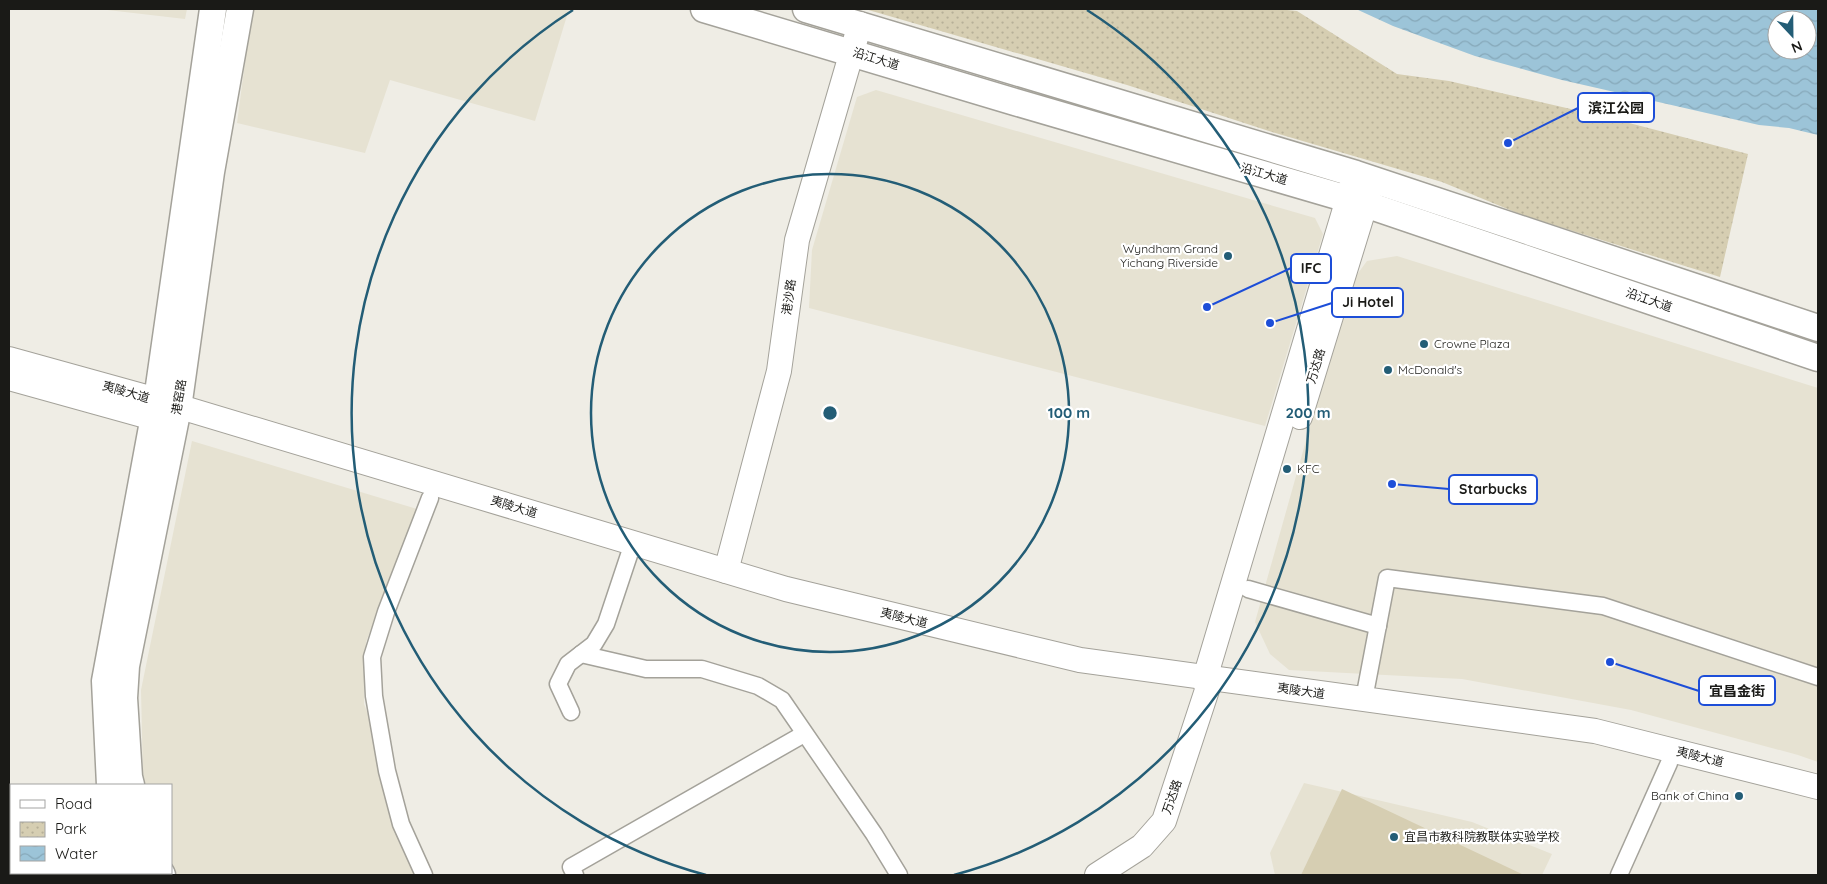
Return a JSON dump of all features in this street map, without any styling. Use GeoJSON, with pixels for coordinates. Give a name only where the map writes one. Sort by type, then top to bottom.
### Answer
{"type":"FeatureCollection","features":[{"type":"Feature","properties":{"kind":"main road","name":"港窑路"},"geometry":{"type":"LineString","coordinates":[[110,784],[105,681],[166,413],[213,9]]}},
{"type":"Feature","properties":{"kind":"main road","name":"港窑路"},"geometry":{"type":"LineString","coordinates":[[131,784],[124,698],[126,666],[166,413],[240,9]]}},
{"type":"Feature","properties":{"kind":"main road","name":"沿江大道"},"geometry":{"type":"LineString","coordinates":[[704,9],[1034,108],[1356,201],[1818,358]]}},
{"type":"Feature","properties":{"kind":"main road"},"geometry":{"type":"LineString","coordinates":[[806,9],[1364,176],[1818,328]]}},
{"type":"Feature","properties":{"kind":"main road","name":"港沙路"},"geometry":{"type":"LineString","coordinates":[[726,571],[779,371],[797,240],[860,24]]}},
{"type":"Feature","properties":{"kind":"main road","name":"万达路"},"geometry":{"type":"LineString","coordinates":[[1096,875],[1142,846],[1164,822],[1211,683],[1364,176]]}},
{"type":"Feature","properties":{"kind":"main road","name":"万达路"},"geometry":{"type":"LineString","coordinates":[[1211,683],[1248,589],[1356,201]]}},
{"type":"Feature","properties":{"kind":"main road","name":"夷陵大道"},"geometry":{"type":"LineString","coordinates":[[9,359],[166,413],[430,498],[810,607],[1070,669],[1364,699],[1595,731],[1818,787]]}},
{"type":"Feature","properties":{"kind":"main road","name":"夷陵大道"},"geometry":{"type":"LineString","coordinates":[[9,378],[166,413],[786,589],[1080,660],[1405,717],[1593,745],[1818,798]]}},
{"type":"Feature","properties":{"kind":"street"},"geometry":{"type":"LineString","coordinates":[[424,875],[401,824],[387,771],[374,696],[372,657],[386,612],[430,498]]}},
{"type":"Feature","properties":{"kind":"street"},"geometry":{"type":"LineString","coordinates":[[571,712],[558,684],[568,664],[594,644],[606,624],[629,555]]}},
{"type":"Feature","properties":{"kind":"street"},"geometry":{"type":"LineString","coordinates":[[1364,699],[1387,578],[1603,606],[1818,677]]}},
{"type":"Feature","properties":{"kind":"street"},"geometry":{"type":"LineString","coordinates":[[1248,589],[1378,626]]}},
{"type":"Feature","properties":{"kind":"street"},"geometry":{"type":"LineString","coordinates":[[581,654],[646,669],[702,669],[758,686],[782,700],[874,834],[899,875]]}},
{"type":"Feature","properties":{"kind":"street"},"geometry":{"type":"LineString","coordinates":[[575,875],[571,867],[804,734]]}},
{"type":"Feature","properties":{"kind":"street"},"geometry":{"type":"LineString","coordinates":[[1619,875],[1669,763]]}},
{"type":"Feature","properties":{"kind":"shaded area"},"geometry":{"type":"Polygon","coordinates":[[[99,9],[187,9],[185,19],[99,9]]]}},
{"type":"Feature","properties":{"kind":"shaded area"},"geometry":{"type":"Polygon","coordinates":[[[252,9],[569,9],[535,121],[390,80],[365,153],[237,123],[252,9]]]}},
{"type":"Feature","properties":{"kind":"shaded area"},"geometry":{"type":"Polygon","coordinates":[[[876,90],[1315,218],[1323,234],[1265,426],[809,308],[812,250],[857,97],[876,90]]]}},
{"type":"Feature","properties":{"kind":"shaded area"},"geometry":{"type":"Polygon","coordinates":[[[1397,256],[1818,388],[1818,762],[1631,710],[1462,679],[1289,670],[1270,654],[1255,622],[1350,284],[1367,261],[1397,256]]]}},
{"type":"Feature","properties":{"kind":"shaded area"},"geometry":{"type":"Polygon","coordinates":[[[192,441],[417,509],[366,642],[364,704],[431,875],[174,875],[172,871],[172,784],[145,784],[141,690],[192,441]]]}},
{"type":"Feature","properties":{"kind":"shaded area","name":"宜昌市教科院教联体实验学校"},"geometry":{"type":"Polygon","coordinates":[[[1304,783],[1472,822],[1552,854],[1542,875],[1275,875],[1270,853],[1304,783]]]}},
{"type":"Feature","properties":{"kind":"green space"},"geometry":{"type":"Polygon","coordinates":[[[865,9],[1277,9],[1297,11],[1397,74],[1449,81],[1610,118],[1748,154],[1720,277],[1522,215],[1442,182],[1272,132],[1127,85],[865,9]]]}},
{"type":"Feature","properties":{"kind":"green space"},"geometry":{"type":"Polygon","coordinates":[[[1342,789],[1524,875],[1301,875],[1342,789]]]}},
{"type":"Feature","properties":{"kind":"green space"},"geometry":{"type":"Polygon","coordinates":[[[58,874],[128,875],[59,875],[58,874]]]}},
{"type":"Feature","properties":{"kind":"water"},"geometry":{"type":"Polygon","coordinates":[[[1356,9],[1818,9],[1818,135],[1789,128],[1759,125],[1562,80],[1475,56],[1393,26],[1356,9]]]}},
{"type":"Feature","properties":{"kind":"place","name":"滨江公园"},"geometry":{"type":"Point","coordinates":[1508,143]}},
{"type":"Feature","properties":{"kind":"place","name":"Wyndham Grand Yichang Riverside"},"geometry":{"type":"Point","coordinates":[1228,256]}},
{"type":"Feature","properties":{"kind":"place","name":"IFC"},"geometry":{"type":"Point","coordinates":[1207,307]}},
{"type":"Feature","properties":{"kind":"place","name":"Ji Hotel"},"geometry":{"type":"Point","coordinates":[1270,323]}},
{"type":"Feature","properties":{"kind":"place","name":"Crowne Plaza"},"geometry":{"type":"Point","coordinates":[1424,344]}},
{"type":"Feature","properties":{"kind":"place","name":"McDonald's"},"geometry":{"type":"Point","coordinates":[1388,370]}},
{"type":"Feature","properties":{"kind":"place","name":"KFC"},"geometry":{"type":"Point","coordinates":[1287,469]}},
{"type":"Feature","properties":{"kind":"place","name":"Starbucks"},"geometry":{"type":"Point","coordinates":[1392,484]}},
{"type":"Feature","properties":{"kind":"place","name":"宜昌金街"},"geometry":{"type":"Point","coordinates":[1610,662]}},
{"type":"Feature","properties":{"kind":"place","name":"Bank of China"},"geometry":{"type":"Point","coordinates":[1739,796]}},
{"type":"Feature","properties":{"kind":"place","name":"宜昌市教科院教联体实验学校"},"geometry":{"type":"Point","coordinates":[1394,837]}}]}
